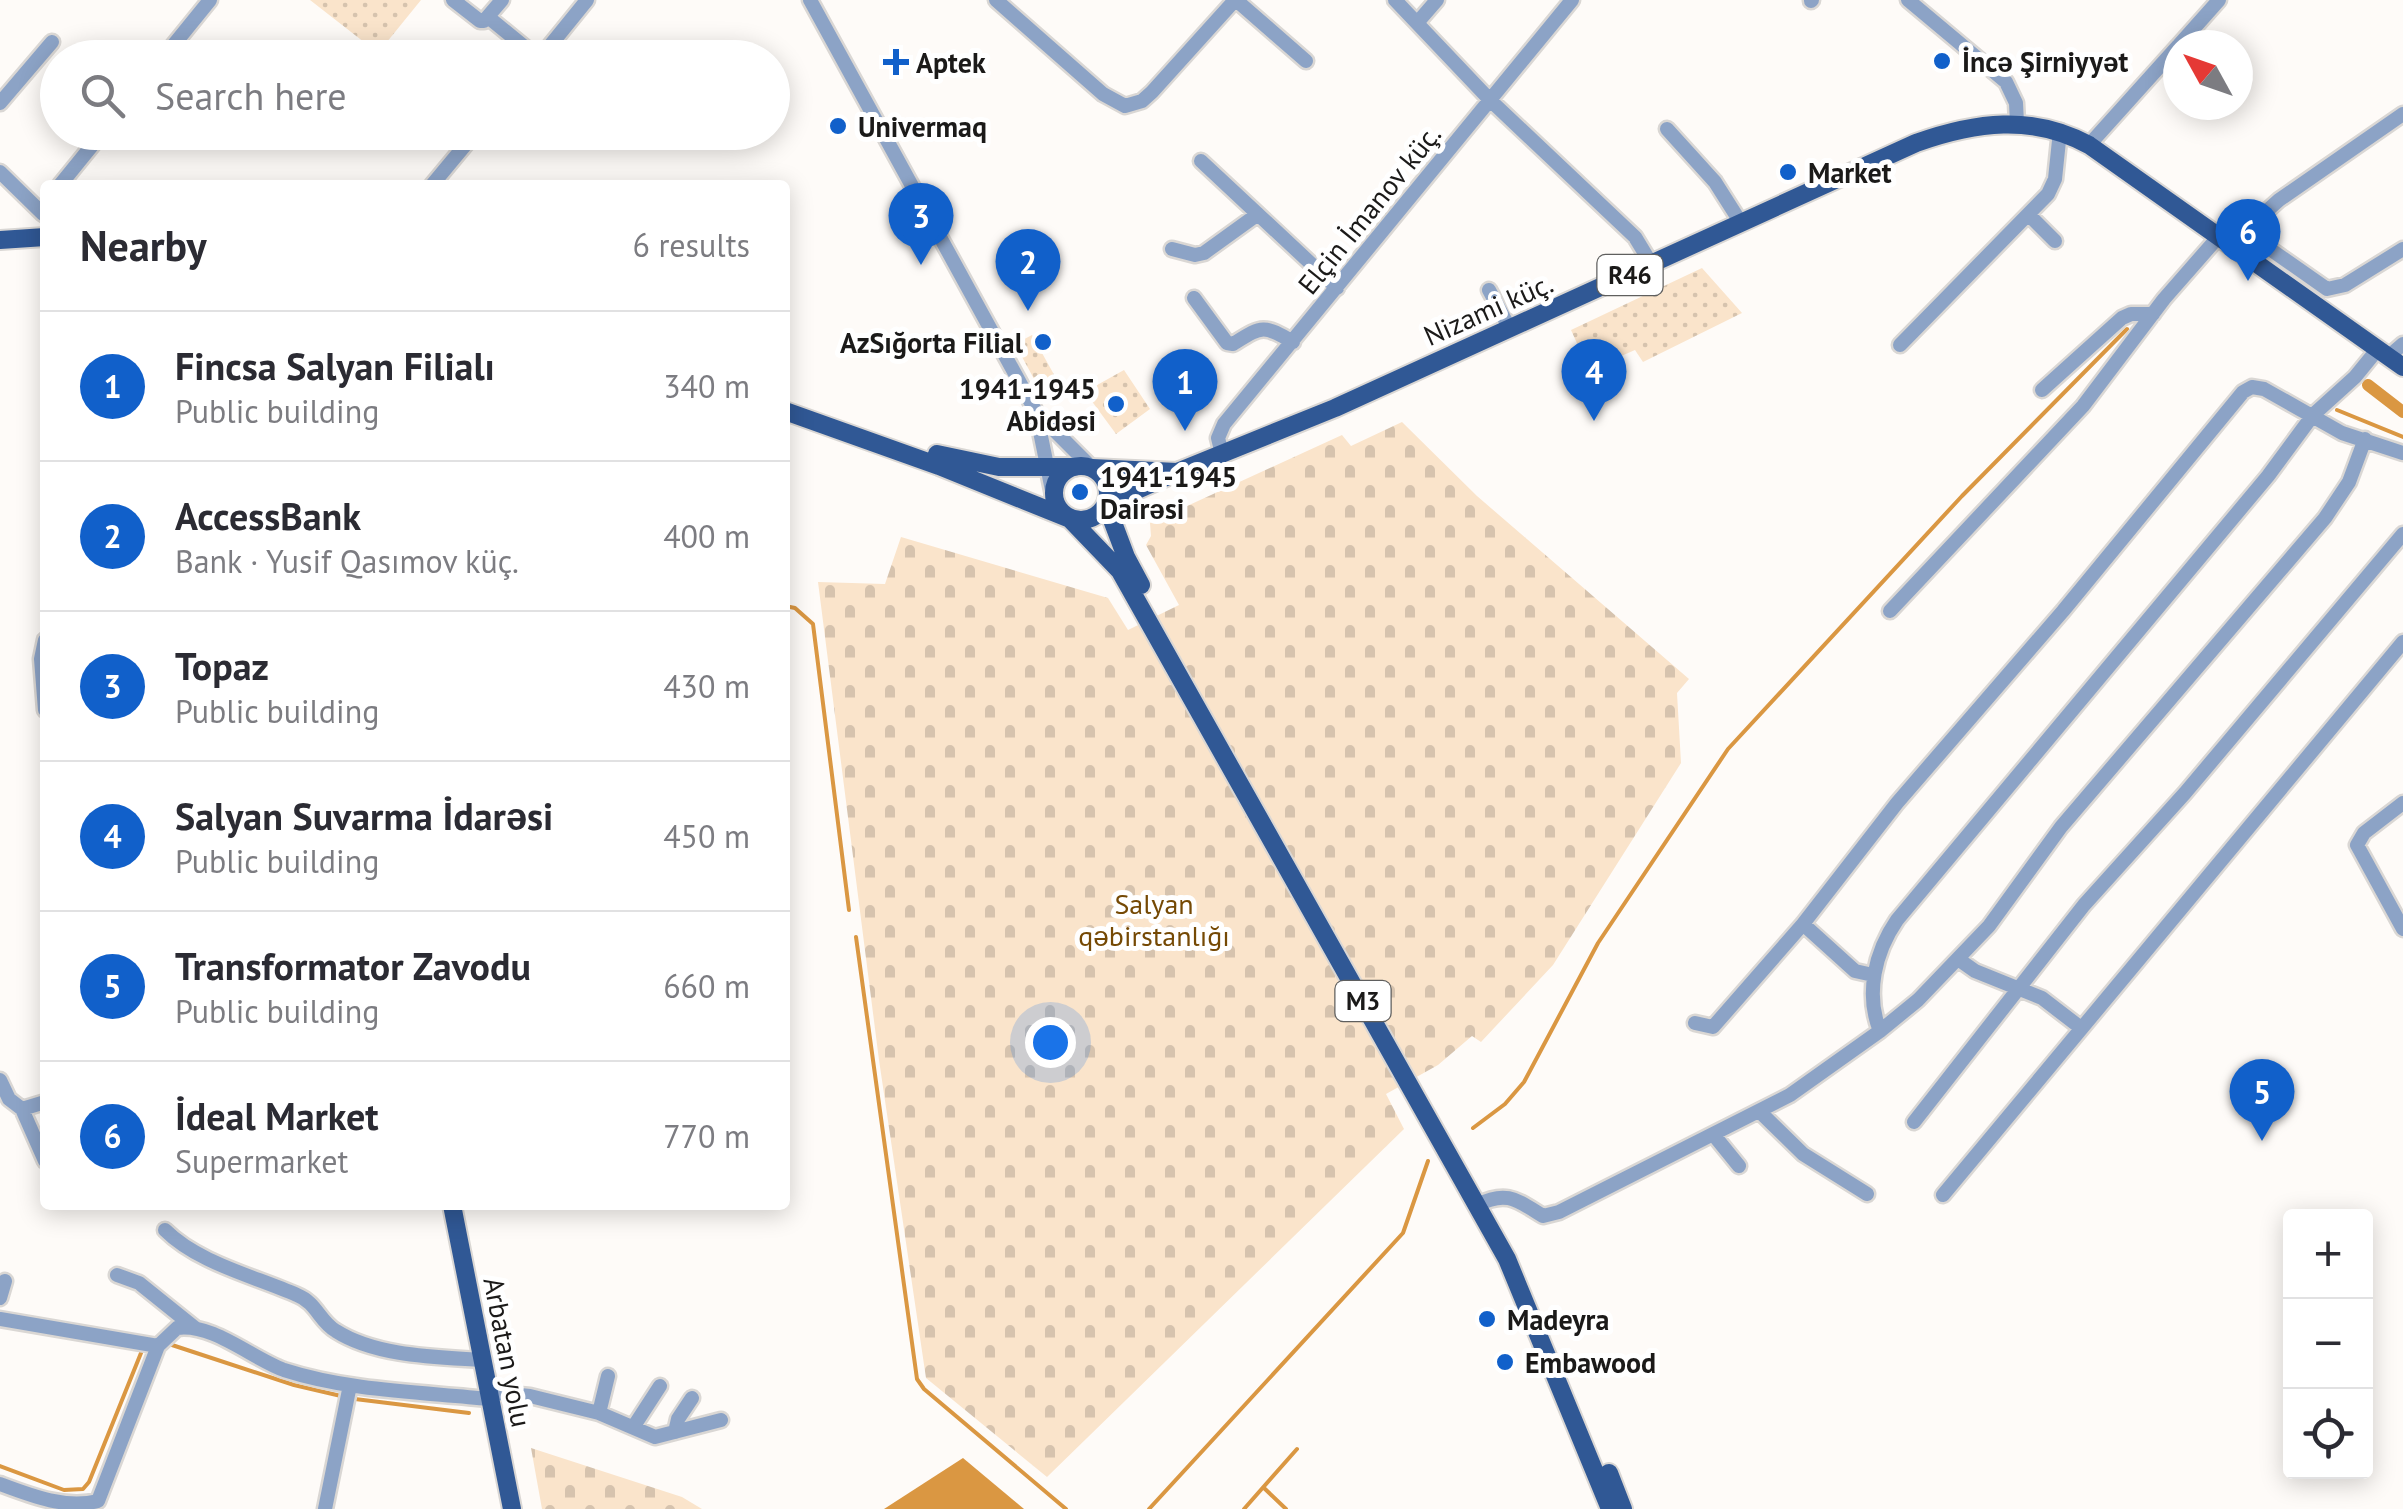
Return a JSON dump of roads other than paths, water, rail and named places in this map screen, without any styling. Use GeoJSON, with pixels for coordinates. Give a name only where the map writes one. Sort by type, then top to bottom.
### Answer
{"type":"FeatureCollection","features":[{"type":"Feature","properties":{"kind":"main road","name":"Nizami küç."},"geometry":{"type":"LineString","coordinates":[[1106,504],[1510,329],[1928,139],[1963,129],[2017,123],[2060,131],[2089,145]]}},
{"type":"Feature","properties":{"kind":"main road","name":"R46"},"geometry":{"type":"LineString","coordinates":[[2089,145],[2220,235],[2242,240],[2389,358]]}},
{"type":"Feature","properties":{"kind":"main road"},"geometry":{"type":"LineString","coordinates":[[0,240],[40,241]]}},
{"type":"Feature","properties":{"kind":"main road"},"geometry":{"type":"LineString","coordinates":[[0,250],[40,242]]}},
{"type":"Feature","properties":{"kind":"main road"},"geometry":{"type":"LineString","coordinates":[[790,402],[960,461],[999,467],[1176,472]]}},
{"type":"Feature","properties":{"kind":"main road"},"geometry":{"type":"LineString","coordinates":[[790,413],[1070,519],[1087,520],[1102,512],[1106,504],[1105,479],[1083,467],[1060,475],[1054,491],[1057,508],[1070,519]]}},
{"type":"Feature","properties":{"kind":"main road"},"geometry":{"type":"LineString","coordinates":[[1106,504],[1126,558],[1482,1203],[1534,1288],[1623,1509]]}},
{"type":"Feature","properties":{"kind":"main road","name":"M3"},"geometry":{"type":"LineString","coordinates":[[1070,519],[1103,550],[1129,586],[1482,1203],[1516,1275],[1610,1509]]}},
{"type":"Feature","properties":{"kind":"main road","name":"Arbatan yolu"},"geometry":{"type":"LineString","coordinates":[[453,1210],[512,1509]]}},
{"type":"Feature","properties":{"kind":"street"},"geometry":{"type":"LineString","coordinates":[[178,40],[210,0]]}},
{"type":"Feature","properties":{"kind":"street"},"geometry":{"type":"LineString","coordinates":[[453,0],[480,21],[502,0]]}},
{"type":"Feature","properties":{"kind":"street"},"geometry":{"type":"LineString","coordinates":[[554,40],[587,0]]}},
{"type":"Feature","properties":{"kind":"street"},"geometry":{"type":"LineString","coordinates":[[810,0],[1036,412],[1083,467]]}},
{"type":"Feature","properties":{"kind":"street"},"geometry":{"type":"LineString","coordinates":[[996,0],[1103,94],[1125,106],[1133,106],[1152,92],[1236,0],[1306,61]]}},
{"type":"Feature","properties":{"kind":"street"},"geometry":{"type":"LineString","coordinates":[[1395,0],[1490,100],[1634,237],[1652,265]]}},
{"type":"Feature","properties":{"kind":"street"},"geometry":{"type":"LineString","coordinates":[[1417,23],[1438,0]]}},
{"type":"Feature","properties":{"kind":"street","name":"Elçin İmanov küç."},"geometry":{"type":"LineString","coordinates":[[1222,454],[1219,431],[1572,0]]}},
{"type":"Feature","properties":{"kind":"street"},"geometry":{"type":"LineString","coordinates":[[1908,0],[2006,82],[2016,103],[2017,123]]}},
{"type":"Feature","properties":{"kind":"street"},"geometry":{"type":"LineString","coordinates":[[2192,30],[2219,0]]}},
{"type":"Feature","properties":{"kind":"street"},"geometry":{"type":"LineString","coordinates":[[488,16],[517,40]]}},
{"type":"Feature","properties":{"kind":"street"},"geometry":{"type":"LineString","coordinates":[[0,103],[40,56]]}},
{"type":"Feature","properties":{"kind":"street"},"geometry":{"type":"LineString","coordinates":[[2089,145],[2163,62]]}},
{"type":"Feature","properties":{"kind":"street"},"geometry":{"type":"LineString","coordinates":[[2403,114],[2278,200],[2242,240],[2327,289],[2345,285],[2403,249]]}},
{"type":"Feature","properties":{"kind":"street"},"geometry":{"type":"LineString","coordinates":[[1667,129],[1715,182],[1740,223]]}},
{"type":"Feature","properties":{"kind":"street"},"geometry":{"type":"LineString","coordinates":[[1900,345],[2048,194],[2055,179],[2060,131]]}},
{"type":"Feature","properties":{"kind":"street"},"geometry":{"type":"LineString","coordinates":[[64,180],[88,150]]}},
{"type":"Feature","properties":{"kind":"street"},"geometry":{"type":"LineString","coordinates":[[436,180],[461,150]]}},
{"type":"Feature","properties":{"kind":"street"},"geometry":{"type":"LineString","coordinates":[[1202,161],[1337,288]]}},
{"type":"Feature","properties":{"kind":"street"},"geometry":{"type":"LineString","coordinates":[[0,172],[40,207]]}},
{"type":"Feature","properties":{"kind":"street"},"geometry":{"type":"LineString","coordinates":[[1172,249],[1195,255],[1204,253],[1258,214]]}},
{"type":"Feature","properties":{"kind":"street"},"geometry":{"type":"LineString","coordinates":[[2030,216],[2055,241]]}},
{"type":"Feature","properties":{"kind":"street"},"geometry":{"type":"LineString","coordinates":[[1890,612],[2083,406],[2220,235]]}},
{"type":"Feature","properties":{"kind":"street"},"geometry":{"type":"LineString","coordinates":[[1489,290],[1510,329]]}},
{"type":"Feature","properties":{"kind":"street"},"geometry":{"type":"LineString","coordinates":[[1194,298],[1226,343],[1233,344],[1259,328],[1270,328],[1293,342]]}},
{"type":"Feature","properties":{"kind":"street"},"geometry":{"type":"LineString","coordinates":[[2042,390],[2122,318],[2153,314]]}},
{"type":"Feature","properties":{"kind":"street"},"geometry":{"type":"LineString","coordinates":[[1880,1031],[1874,1013],[1873,976],[1897,920],[2268,476],[2312,415],[2355,377],[2389,358],[2403,344]]}},
{"type":"Feature","properties":{"kind":"street"},"geometry":{"type":"LineString","coordinates":[[1695,1023],[1713,1026],[1803,924],[1897,803],[2064,611],[2243,392],[2252,386],[2264,389],[2342,432],[2403,452]]}},
{"type":"Feature","properties":{"kind":"street"},"geometry":{"type":"LineString","coordinates":[[1036,412],[1054,500]]}},
{"type":"Feature","properties":{"kind":"street"},"geometry":{"type":"LineString","coordinates":[[1482,1203],[1498,1196],[1548,1216],[1790,1094],[1918,1000],[2018,890],[2060,827],[2331,510],[2348,482],[2365,438]]}},
{"type":"Feature","properties":{"kind":"street"},"geometry":{"type":"LineString","coordinates":[[1914,1122],[2084,905],[2403,534]]}},
{"type":"Feature","properties":{"kind":"street"},"geometry":{"type":"LineString","coordinates":[[1943,1195],[2403,642]]}},
{"type":"Feature","properties":{"kind":"street"},"geometry":{"type":"LineString","coordinates":[[2403,803],[2364,833],[2357,845],[2403,928]]}},
{"type":"Feature","properties":{"kind":"street"},"geometry":{"type":"LineString","coordinates":[[1803,924],[1855,971],[1873,976]]}},
{"type":"Feature","properties":{"kind":"street"},"geometry":{"type":"LineString","coordinates":[[1958,960],[1975,972],[2042,998],[2081,1028]]}},
{"type":"Feature","properties":{"kind":"street"},"geometry":{"type":"LineString","coordinates":[[0,1080],[8,1100],[22,1109],[40,1150]]}},
{"type":"Feature","properties":{"kind":"street"},"geometry":{"type":"LineString","coordinates":[[22,1109],[40,1104]]}},
{"type":"Feature","properties":{"kind":"street"},"geometry":{"type":"LineString","coordinates":[[1758,1111],[1803,1154],[1867,1194]]}},
{"type":"Feature","properties":{"kind":"street"},"geometry":{"type":"LineString","coordinates":[[1713,1134],[1739,1166]]}},
{"type":"Feature","properties":{"kind":"street"},"geometry":{"type":"LineString","coordinates":[[165,1230],[186,1248],[310,1301],[324,1322],[344,1336],[414,1355],[480,1360]]}},
{"type":"Feature","properties":{"kind":"street"},"geometry":{"type":"LineString","coordinates":[[117,1275],[139,1284],[195,1328],[274,1366],[350,1385],[530,1396],[599,1413],[655,1437],[721,1420]]}},
{"type":"Feature","properties":{"kind":"street"},"geometry":{"type":"LineString","coordinates":[[0,1298],[5,1280]]}},
{"type":"Feature","properties":{"kind":"street"},"geometry":{"type":"LineString","coordinates":[[0,1319],[158,1346]]}},
{"type":"Feature","properties":{"kind":"street"},"geometry":{"type":"LineString","coordinates":[[0,1484],[68,1509],[98,1501],[158,1346],[178,1328],[195,1328]]}},
{"type":"Feature","properties":{"kind":"street"},"geometry":{"type":"LineString","coordinates":[[599,1413],[608,1376]]}},
{"type":"Feature","properties":{"kind":"street"},"geometry":{"type":"LineString","coordinates":[[325,1509],[350,1385]]}},
{"type":"Feature","properties":{"kind":"street"},"geometry":{"type":"LineString","coordinates":[[634,1426],[660,1386]]}},
{"type":"Feature","properties":{"kind":"street"},"geometry":{"type":"LineString","coordinates":[[676,1432],[678,1419],[692,1398]]}},
{"type":"Feature","properties":{"kind":"waterway"},"geometry":{"type":"LineString","coordinates":[[1473,1128],[1505,1104],[1524,1082],[1598,943],[1728,749],[1962,496],[2127,329]]}},
{"type":"Feature","properties":{"kind":"waterway"},"geometry":{"type":"LineString","coordinates":[[2368,385],[2403,412]]}},
{"type":"Feature","properties":{"kind":"waterway"},"geometry":{"type":"LineString","coordinates":[[2337,410],[2403,437]]}},
{"type":"Feature","properties":{"kind":"waterway"},"geometry":{"type":"LineString","coordinates":[[790,607],[813,624],[849,910]]}},
{"type":"Feature","properties":{"kind":"waterway"},"geometry":{"type":"LineString","coordinates":[[856,937],[917,1379],[1066,1509]]}},
{"type":"Feature","properties":{"kind":"waterway"},"geometry":{"type":"LineString","coordinates":[[1149,1509],[1403,1233],[1428,1161]]}},
{"type":"Feature","properties":{"kind":"waterway"},"geometry":{"type":"LineString","coordinates":[[169,1344],[294,1385],[341,1396]]}},
{"type":"Feature","properties":{"kind":"waterway"},"geometry":{"type":"LineString","coordinates":[[0,1466],[64,1490],[83,1489],[141,1353]]}},
{"type":"Feature","properties":{"kind":"waterway"},"geometry":{"type":"LineString","coordinates":[[355,1399],[469,1413]]}},
{"type":"Feature","properties":{"kind":"waterway"},"geometry":{"type":"LineString","coordinates":[[1244,1509],[1297,1449]]}},
{"type":"Feature","properties":{"kind":"waterway"},"geometry":{"type":"LineString","coordinates":[[1264,1488],[1286,1509]]}},
{"type":"Feature","properties":{"kind":"place","name":"İncə Şirniyyət"},"geometry":{"type":"Point","coordinates":[1942,61]}},
{"type":"Feature","properties":{"kind":"place","name":"Aptek"},"geometry":{"type":"Point","coordinates":[896,62]}},
{"type":"Feature","properties":{"kind":"place","name":"Univermaq"},"geometry":{"type":"Point","coordinates":[838,126]}},
{"type":"Feature","properties":{"kind":"place","name":"Market"},"geometry":{"type":"Point","coordinates":[1788,172]}},
{"type":"Feature","properties":{"kind":"place","name":"Topaz"},"geometry":{"type":"Point","coordinates":[921,265]}},
{"type":"Feature","properties":{"kind":"place","name":"İdeal Market"},"geometry":{"type":"Point","coordinates":[2248,281]}},
{"type":"Feature","properties":{"kind":"place","name":"AccessBank"},"geometry":{"type":"Point","coordinates":[1028,311]}},
{"type":"Feature","properties":{"kind":"place","name":"AzSığorta Filial"},"geometry":{"type":"Point","coordinates":[1043,342]}},
{"type":"Feature","properties":{"kind":"place","name":"1941-1945 Abidəsi"},"geometry":{"type":"Point","coordinates":[1116,404]}},
{"type":"Feature","properties":{"kind":"place","name":"Salyan Suvarma İdarəsi"},"geometry":{"type":"Point","coordinates":[1594,421]}},
{"type":"Feature","properties":{"kind":"place","name":"Fincsa Salyan Filialı"},"geometry":{"type":"Point","coordinates":[1185,431]}},
{"type":"Feature","properties":{"kind":"place","name":"1941-1945 Dairəsi"},"geometry":{"type":"Point","coordinates":[1080,492]}},
{"type":"Feature","properties":{"kind":"place","name":"Transformator Zavodu"},"geometry":{"type":"Point","coordinates":[2262,1141]}},
{"type":"Feature","properties":{"kind":"place","name":"Madeyra"},"geometry":{"type":"Point","coordinates":[1487,1319]}},
{"type":"Feature","properties":{"kind":"place","name":"Embawood"},"geometry":{"type":"Point","coordinates":[1505,1362]}},
{"type":"Feature","properties":{"kind":"park label","name":"Salyan qəbirstanlığı"},"geometry":{"type":"Point","coordinates":[1154,919]}}]}
